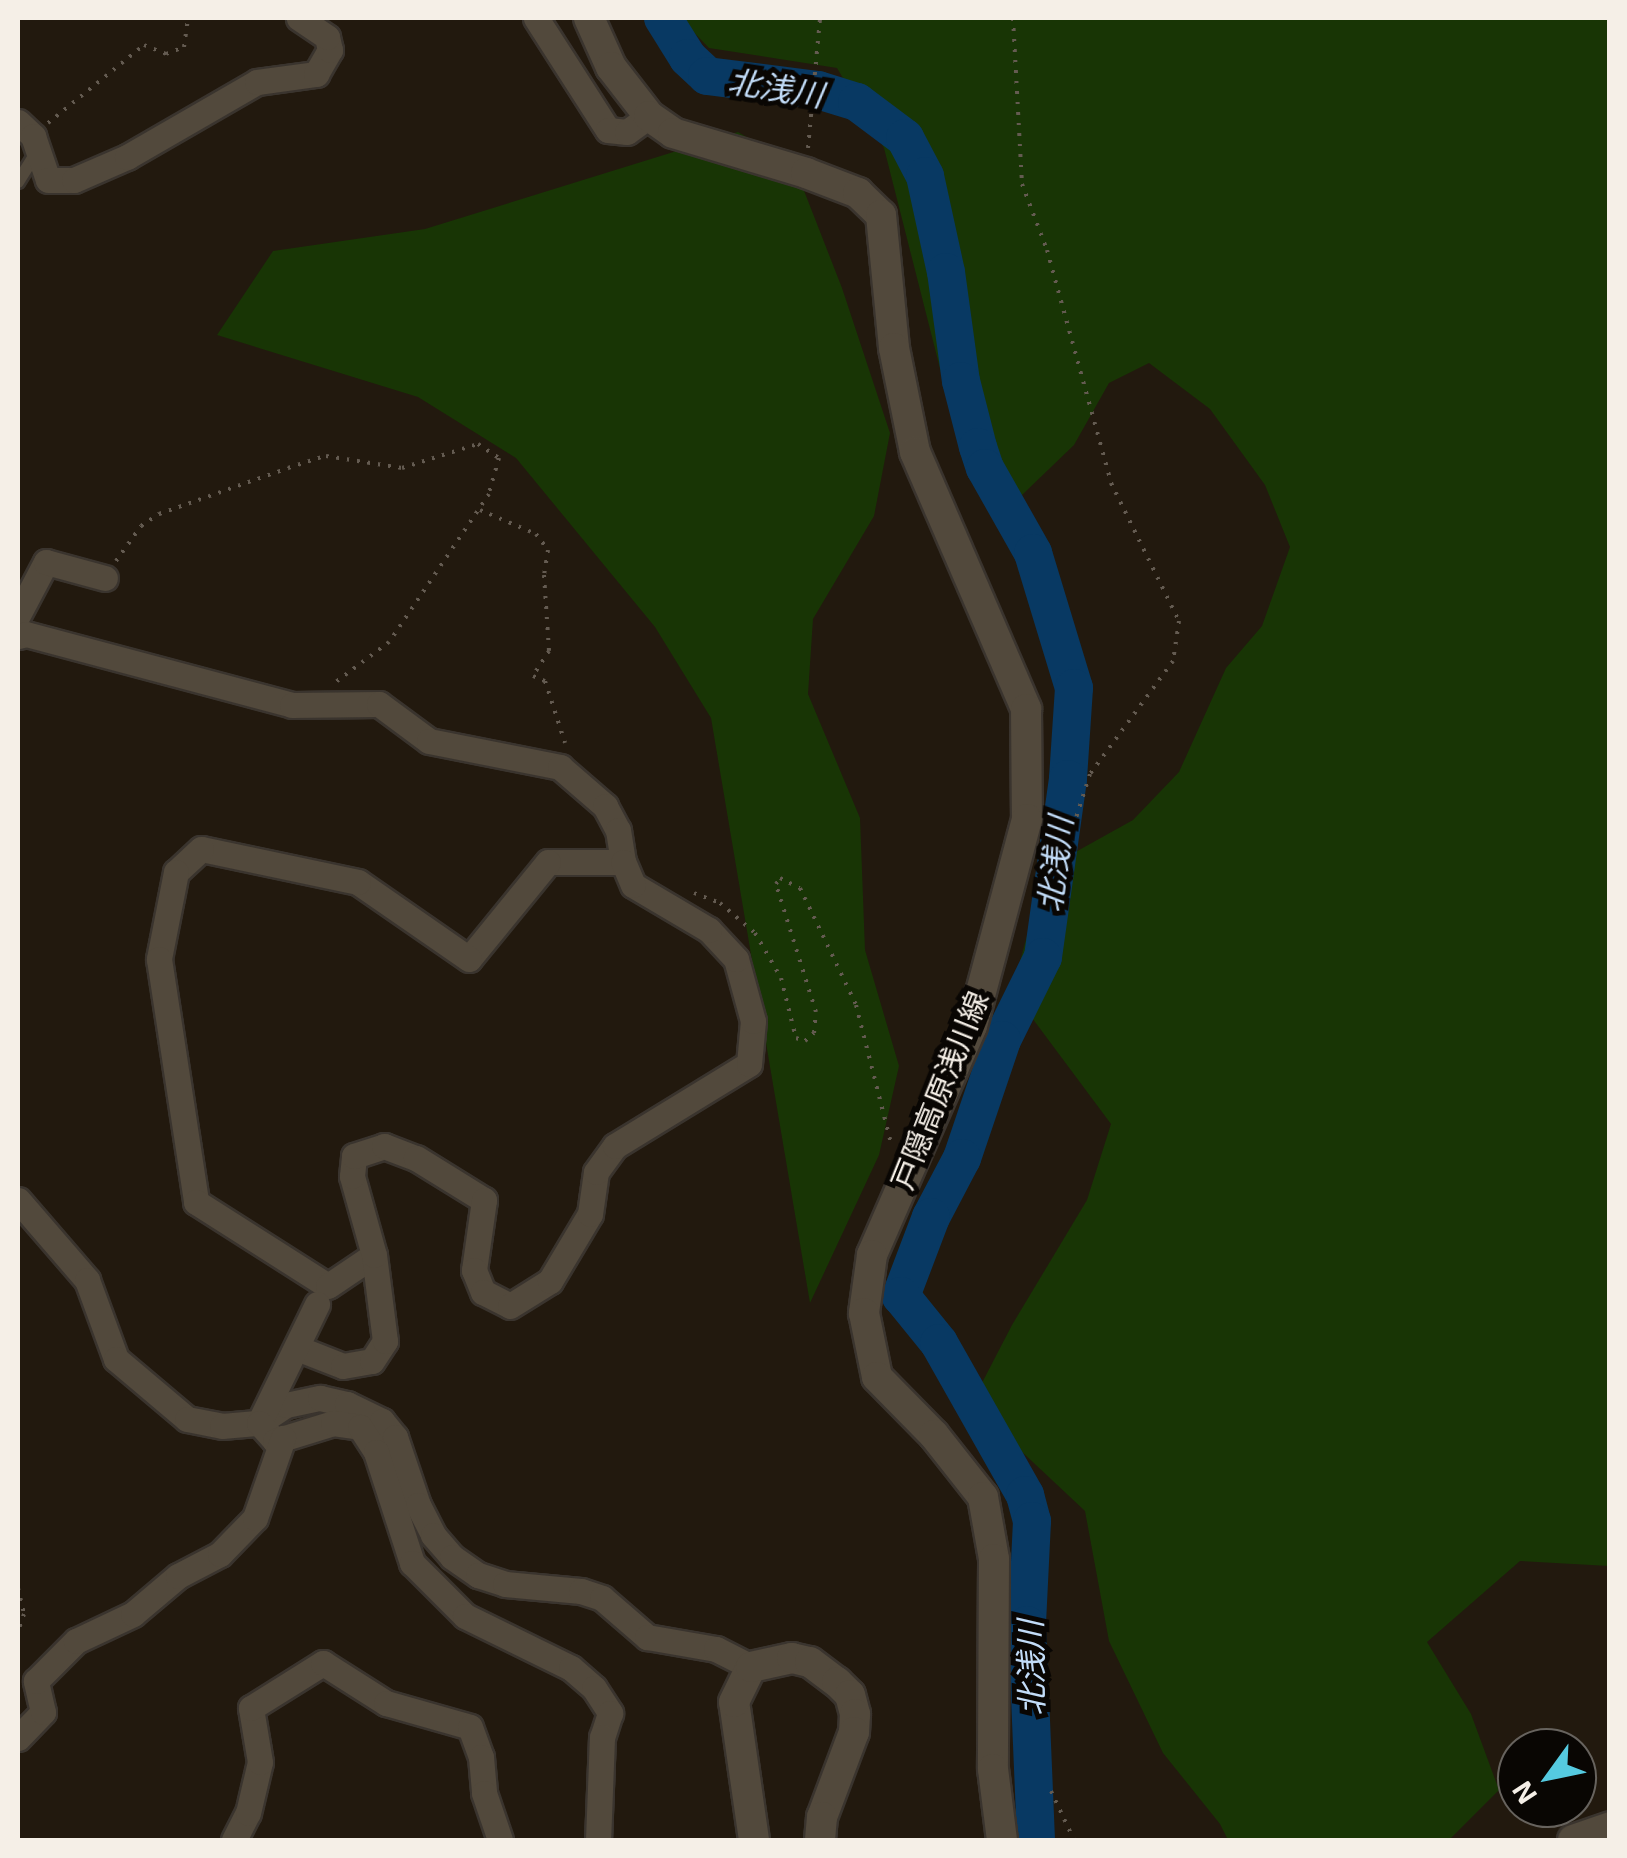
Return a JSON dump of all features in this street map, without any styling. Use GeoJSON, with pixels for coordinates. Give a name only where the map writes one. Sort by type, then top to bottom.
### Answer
{"type":"FeatureCollection","features":[{"type":"Feature","properties":{"kind":"main road","name":"戸隠高原浅川線"},"geometry":{"type":"LineString","coordinates":[[590,18],[611,67],[649,116],[673,134],[806,173],[858,193],[881,215],[894,348],[914,452],[1026,709],[1027,819],[972,1026],[872,1255],[864,1313],[876,1377],[934,1435],[983,1497],[994,1559],[993,1769],[1002,1840]]}},
{"type":"Feature","properties":{"kind":"main road"},"geometry":{"type":"LineString","coordinates":[[754,1840],[733,1711],[751,1666],[778,1658],[810,1662],[850,1695],[854,1732],[822,1817],[820,1840]]}},
{"type":"Feature","properties":{"kind":"main road"},"geometry":{"type":"LineString","coordinates":[[1573,1840],[1610,1827]]}},
{"type":"Feature","properties":{"kind":"street"},"geometry":{"type":"LineString","coordinates":[[29,137],[48,180],[74,180],[126,157],[257,82],[316,74],[330,50],[327,37],[298,18]]}},
{"type":"Feature","properties":{"kind":"street"},"geometry":{"type":"LineString","coordinates":[[536,18],[608,130],[627,132],[649,116]]}},
{"type":"Feature","properties":{"kind":"street"},"geometry":{"type":"LineString","coordinates":[[18,615],[46,562],[104,578]]}},
{"type":"Feature","properties":{"kind":"street"},"geometry":{"type":"LineString","coordinates":[[18,636],[26,634],[292,706],[379,704],[429,741],[556,766],[605,806],[618,830],[623,862],[633,885],[709,930],[736,959],[752,1020],[749,1064],[614,1146],[596,1172],[590,1214],[550,1281],[510,1306],[483,1292],[474,1270],[484,1200],[416,1158],[384,1146],[354,1156],[352,1176],[374,1255],[385,1341],[372,1361],[343,1366],[297,1348]]}},
{"type":"Feature","properties":{"kind":"street"},"geometry":{"type":"LineString","coordinates":[[374,1255],[328,1286],[196,1202],[159,959],[176,872],[201,849],[358,882],[469,959],[548,862],[623,862]]}},
{"type":"Feature","properties":{"kind":"street"},"geometry":{"type":"LineString","coordinates":[[18,1200],[87,1280],[116,1359],[188,1419],[222,1426],[259,1424],[286,1405],[320,1398],[382,1420],[396,1437],[418,1505],[452,1557],[478,1574],[505,1584],[582,1591],[602,1598],[647,1637],[716,1648],[751,1666]]}},
{"type":"Feature","properties":{"kind":"street"},"geometry":{"type":"LineString","coordinates":[[259,1424],[317,1304]]}},
{"type":"Feature","properties":{"kind":"street"},"geometry":{"type":"LineString","coordinates":[[259,1424],[274,1441],[333,1424],[360,1427],[376,1452],[412,1563],[465,1616],[571,1668],[594,1688],[610,1713],[602,1737],[598,1840]]}},
{"type":"Feature","properties":{"kind":"street"},"geometry":{"type":"LineString","coordinates":[[18,1738],[42,1712],[36,1682],[76,1640],[133,1614],[178,1576],[220,1554],[255,1518],[283,1438]]}},
{"type":"Feature","properties":{"kind":"street"},"geometry":{"type":"LineString","coordinates":[[234,1840],[248,1813],[260,1762],[251,1708],[323,1663],[386,1703],[470,1727],[481,1757],[484,1792],[500,1840]]}},
{"type":"Feature","properties":{"kind":"lane"},"geometry":{"type":"LineString","coordinates":[[18,182],[29,137]]}},
{"type":"Feature","properties":{"kind":"path"},"geometry":{"type":"LineString","coordinates":[[29,137],[144,45],[166,54],[184,48],[188,18]]}},
{"type":"Feature","properties":{"kind":"path"},"geometry":{"type":"LineString","coordinates":[[806,173],[820,18]]}},
{"type":"Feature","properties":{"kind":"path"},"geometry":{"type":"LineString","coordinates":[[1014,18],[1022,184],[1047,250],[1112,483],[1179,620],[1173,661],[1090,774],[1070,837],[1027,819]]}},
{"type":"Feature","properties":{"kind":"path"},"geometry":{"type":"LineString","coordinates":[[104,578],[141,526],[159,514],[326,456],[402,468],[478,444],[498,458],[489,494],[388,642],[329,687]]}},
{"type":"Feature","properties":{"kind":"path"},"geometry":{"type":"LineString","coordinates":[[479,509],[536,534],[548,550],[544,575],[550,651],[533,676],[545,681],[566,744],[556,766]]}},
{"type":"Feature","properties":{"kind":"path"},"geometry":{"type":"LineString","coordinates":[[687,890],[720,903],[756,933],[781,978],[796,1038],[805,1041],[814,1033],[816,1012],[776,884],[780,878],[800,888],[856,1005],[889,1145],[909,1165]]}},
{"type":"Feature","properties":{"kind":"path"},"geometry":{"type":"LineString","coordinates":[[18,1588],[24,1614],[18,1631]]}},
{"type":"Feature","properties":{"kind":"path"},"geometry":{"type":"LineString","coordinates":[[1052,1791],[1074,1840]]}},
{"type":"Feature","properties":{"kind":"green space"},"geometry":{"type":"Polygon","coordinates":[[[680,18],[1609,18],[1609,1566],[1520,1561],[1427,1642],[1471,1714],[1497,1785],[1497,1792],[1449,1840],[1228,1840],[1220,1824],[1163,1753],[1109,1641],[1085,1511],[971,1404],[1012,1325],[1087,1200],[1111,1124],[1012,991],[1045,869],[1133,820],[1179,772],[1226,668],[1262,626],[1290,547],[1265,485],[1210,409],[1149,363],[1109,383],[1074,445],[1022,495],[963,459],[884,148],[837,68],[709,48],[680,18]]]}},
{"type":"Feature","properties":{"kind":"green space"},"geometry":{"type":"Polygon","coordinates":[[[738,132],[794,165],[842,288],[890,433],[874,516],[813,619],[808,694],[860,818],[865,950],[899,1066],[879,1155],[810,1303],[711,718],[655,627],[516,458],[418,397],[217,335],[273,251],[425,229],[738,132]]]}},
{"type":"Feature","properties":{"kind":"waterway","name":"北浅川"},"geometry":{"type":"LineString","coordinates":[[663,18],[688,58],[707,76],[818,90],[857,102],[905,138],[925,176],[946,272],[961,381],[978,447],[985,468],[1033,553],[1074,688],[1068,779],[1043,957],[1002,1040],[962,1158],[931,1217],[901,1296],[939,1343],[1025,1495],[1032,1521],[1027,1625],[1036,1840]]}}]}
